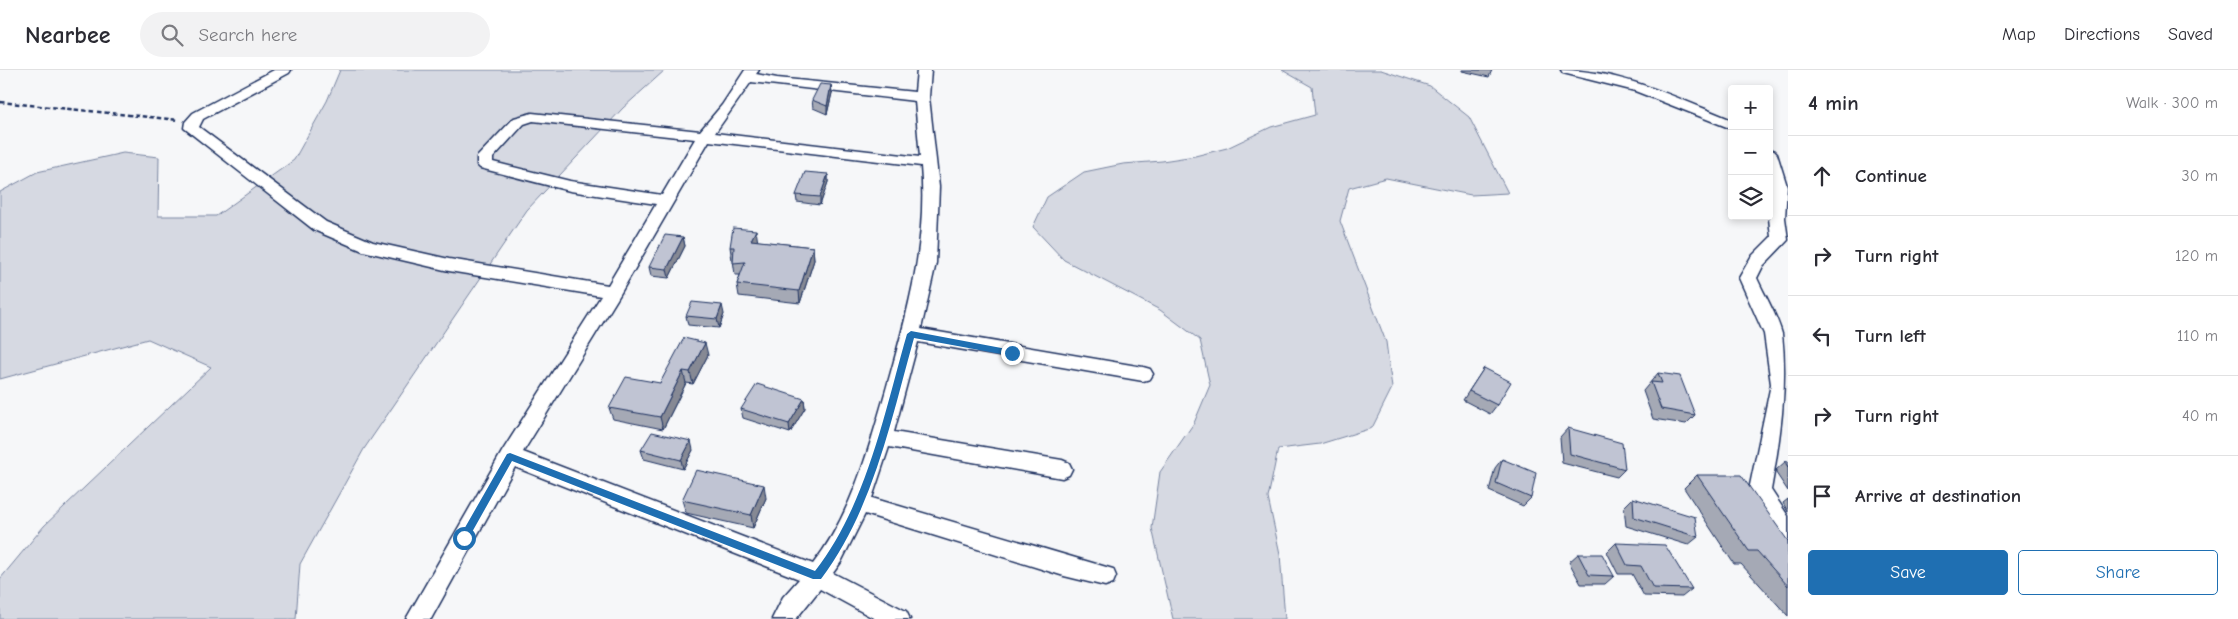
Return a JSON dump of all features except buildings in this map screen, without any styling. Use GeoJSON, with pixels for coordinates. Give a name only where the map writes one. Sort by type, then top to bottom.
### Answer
{"type":"FeatureCollection","features":[{"type":"Feature","properties":{"kind":"street"},"geometry":{"type":"LineString","coordinates":[[284,70],[198,116],[192,122],[191,128],[320,226],[369,247],[449,264],[613,292]]}},
{"type":"Feature","properties":{"kind":"street"},"geometry":{"type":"LineString","coordinates":[[784,619],[792,605],[833,555],[859,503],[882,438],[911,334],[927,263],[930,187],[922,97],[924,70]]}},
{"type":"Feature","properties":{"kind":"street"},"geometry":{"type":"LineString","coordinates":[[1568,70],[1640,88],[1728,123]]}},
{"type":"Feature","properties":{"kind":"street"},"geometry":{"type":"LineString","coordinates":[[418,619],[510,456],[613,292],[705,135],[728,108],[750,73],[777,82],[922,97]]}},
{"type":"Feature","properties":{"kind":"street"},"geometry":{"type":"LineString","coordinates":[[667,201],[570,186],[485,165],[484,161],[485,157],[519,121],[532,117],[705,135],[832,153],[928,162]]}},
{"type":"Feature","properties":{"kind":"street"},"geometry":{"type":"LineString","coordinates":[[1773,167],[1779,186],[1777,218],[1780,239],[1765,252],[1750,272],[1748,278],[1773,334],[1781,384],[1760,490],[1761,496],[1788,534]]}},
{"type":"Feature","properties":{"kind":"street"},"geometry":{"type":"LineString","coordinates":[[911,334],[996,351],[1045,357],[1143,374]]}},
{"type":"Feature","properties":{"kind":"street"},"geometry":{"type":"LineString","coordinates":[[882,438],[1062,469]]}},
{"type":"Feature","properties":{"kind":"street"},"geometry":{"type":"LineString","coordinates":[[510,456],[817,576],[898,619]]}},
{"type":"Feature","properties":{"kind":"street"},"geometry":{"type":"LineString","coordinates":[[859,503],[1064,566],[1105,576]]}},
{"type":"Feature","properties":{"kind":"path"},"geometry":{"type":"LineString","coordinates":[[0,102],[192,122]]}},
{"type":"Feature","properties":{"kind":"shaded area"},"geometry":{"type":"Polygon","coordinates":[[[340,70],[665,70],[623,108],[527,210],[364,449],[300,564],[296,619],[0,619],[0,579],[44,526],[211,367],[148,339],[0,379],[0,192],[37,172],[123,153],[159,157],[158,216],[216,216],[294,160],[327,101],[340,70]]]}},
{"type":"Feature","properties":{"kind":"shaded area"},"geometry":{"type":"Polygon","coordinates":[[[1282,70],[1381,70],[1430,86],[1469,117],[1508,193],[1471,195],[1386,178],[1349,188],[1340,221],[1386,342],[1392,388],[1372,428],[1320,444],[1278,449],[1268,498],[1280,554],[1285,619],[1173,619],[1152,528],[1160,472],[1194,423],[1210,385],[1200,340],[1160,310],[1064,260],[1033,227],[1047,197],[1084,172],[1123,164],[1195,156],[1227,148],[1271,127],[1315,115],[1312,87],[1282,70]]]}},
{"type":"Feature","properties":{"kind":"route"},"geometry":{"type":"LineString","coordinates":[[464,538],[510,456],[817,576],[833,555],[859,503],[882,438],[911,334],[1012,353]]}}]}
